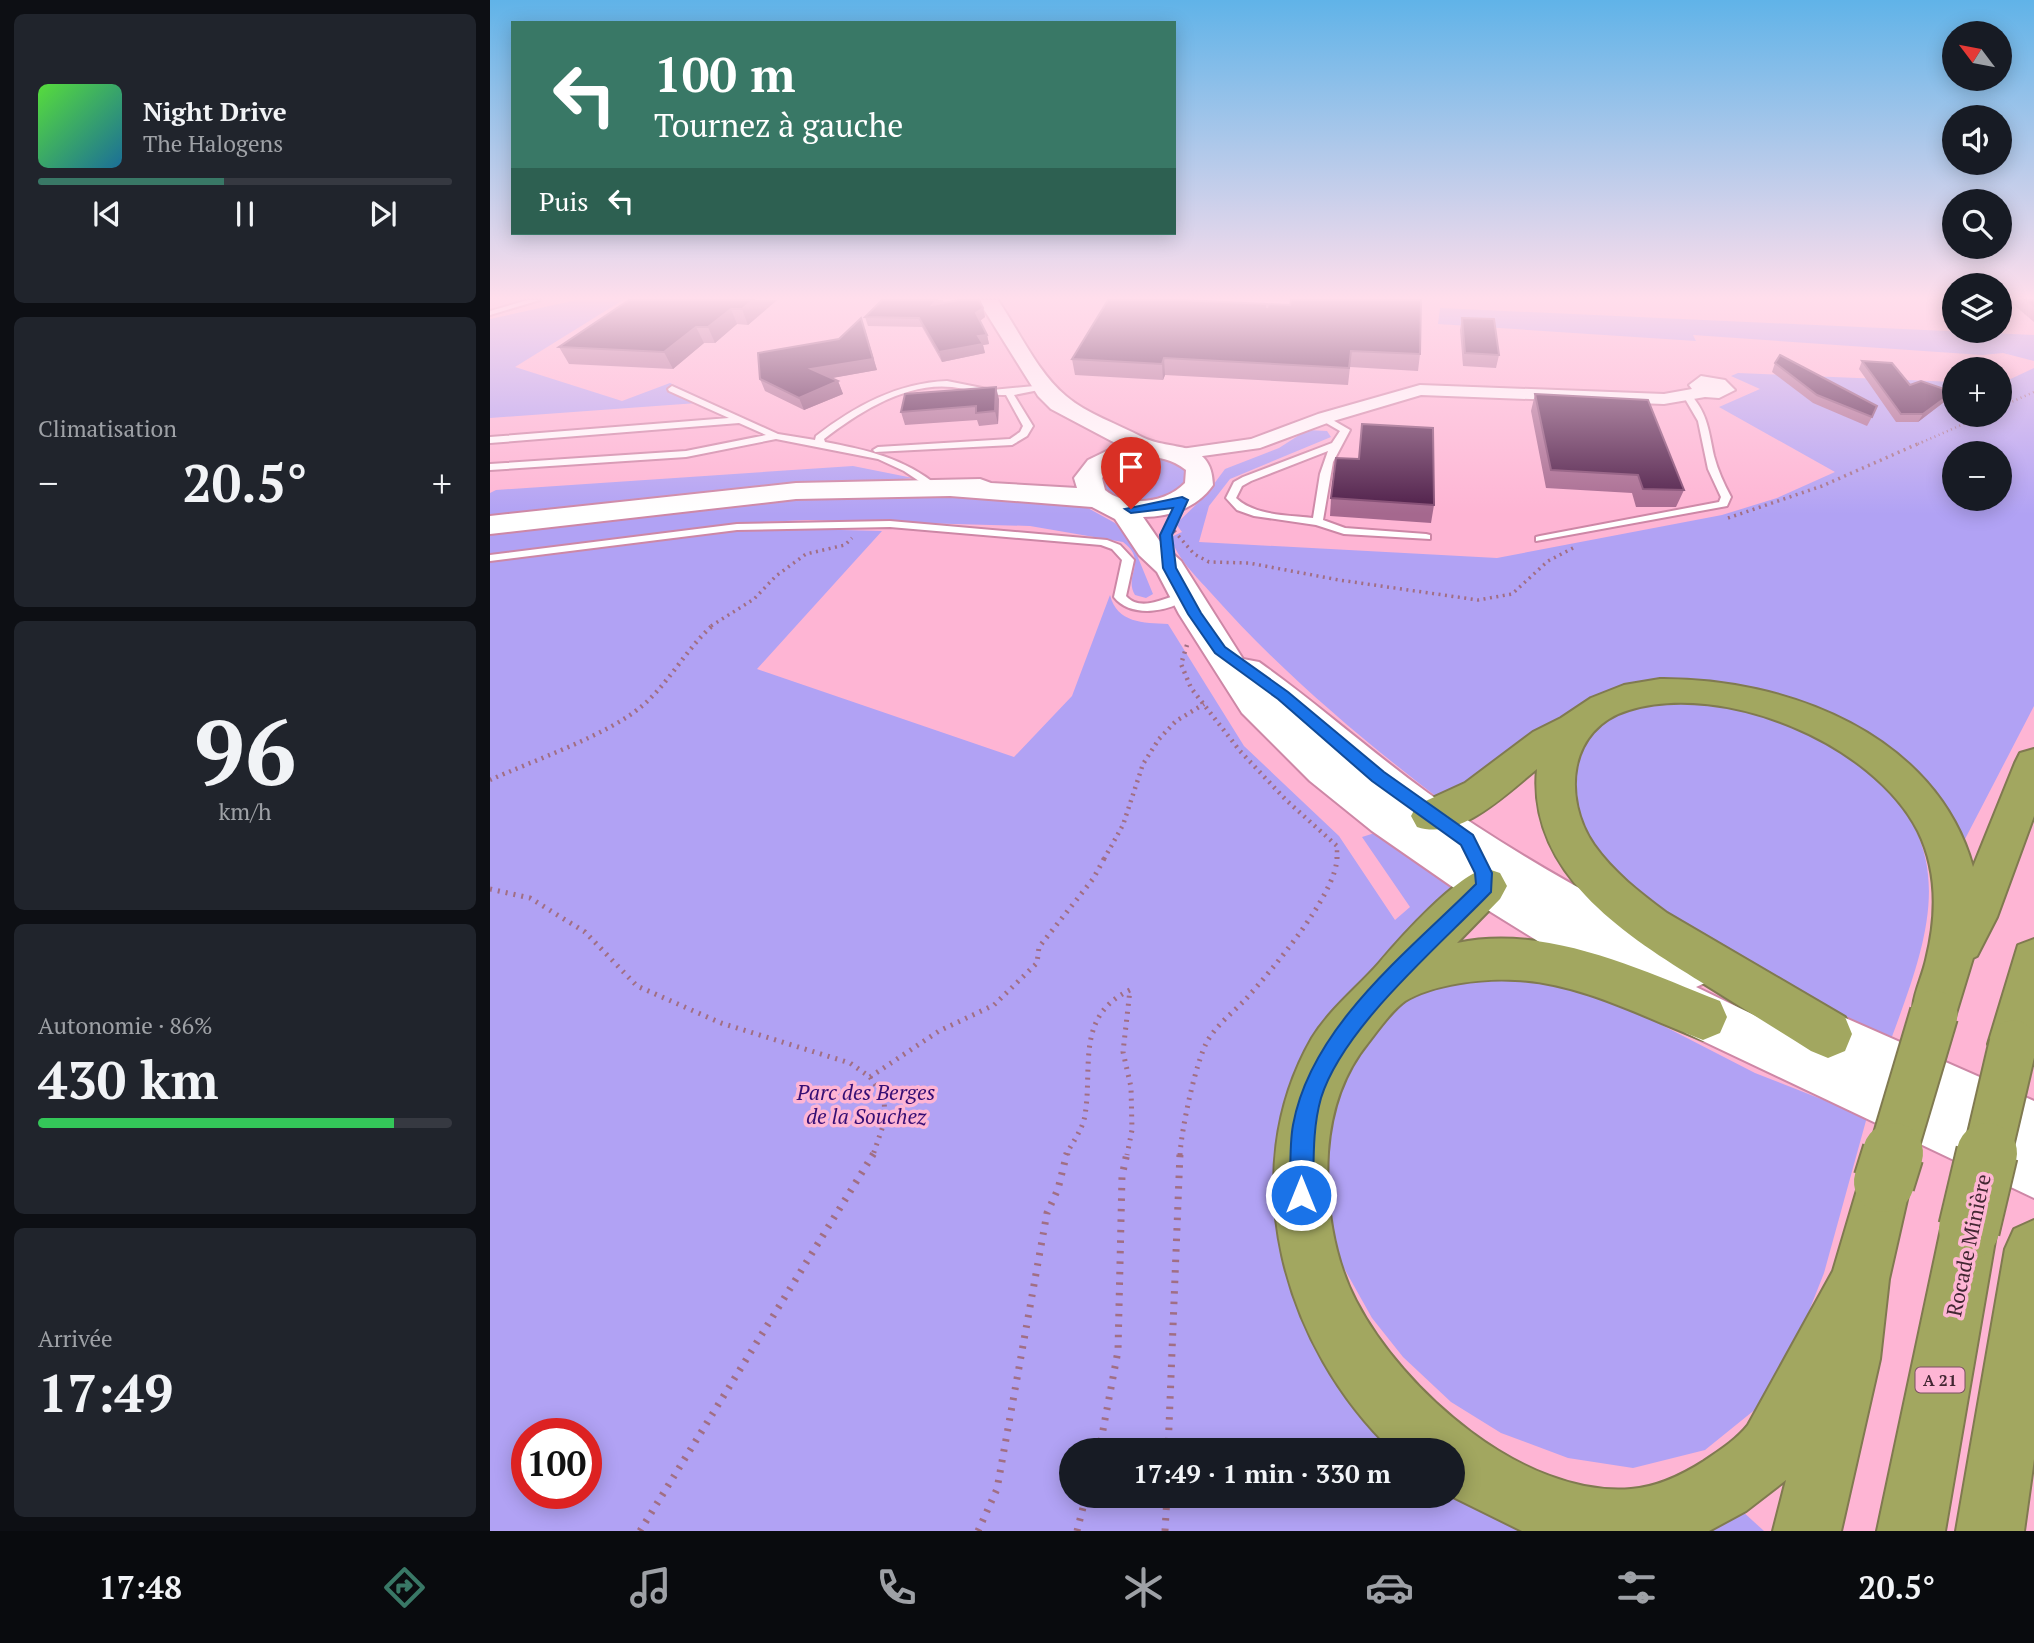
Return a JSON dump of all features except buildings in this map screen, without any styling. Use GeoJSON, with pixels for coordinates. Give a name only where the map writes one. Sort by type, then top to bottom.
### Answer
{"type":"FeatureCollection","features":[{"type":"Feature","properties":{"kind":"highway"},"geometry":{"type":"LineString","coordinates":[[1431,816],[1457,809],[1547,740],[1574,728],[1599,709],[1622,698],[1677,690],[1704,691],[1760,702],[1843,736],[1910,788],[1943,840],[1954,876],[1956,907],[1941,991],[1884,1182],[1860,1279],[1849,1359],[1807,1531]]}},
{"type":"Feature","properties":{"kind":"highway"},"geometry":{"type":"LineString","coordinates":[[1574,728],[1558,759],[1554,788],[1561,821],[1578,855],[1596,879],[1624,907],[1651,927],[1828,1034]]}},
{"type":"Feature","properties":{"kind":"highway"},"geometry":{"type":"LineString","coordinates":[[1941,991],[1975,917],[2034,763]]}},
{"type":"Feature","properties":{"kind":"highway"},"geometry":{"type":"LineString","coordinates":[[1429,1438],[1382,1395],[1352,1354],[1330,1312],[1312,1260],[1302,1215],[1300,1174],[1304,1126],[1311,1096],[1327,1060],[1345,1031],[1412,958],[1457,917],[1485,886]]}},
{"type":"Feature","properties":{"kind":"highway"},"geometry":{"type":"LineString","coordinates":[[1389,985],[1459,963],[1517,959],[1571,969],[1703,1017]]}},
{"type":"Feature","properties":{"kind":"highway","name":"Rocade Minière"},"geometry":{"type":"LineString","coordinates":[[1911,1531],[1969,1229],[2034,960]]}},
{"type":"Feature","properties":{"kind":"highway"},"geometry":{"type":"LineString","coordinates":[[1990,1531],[2033,1254]]}},
{"type":"Feature","properties":{"kind":"highway"},"geometry":{"type":"LineString","coordinates":[[1465,1466],[1506,1490],[1546,1507],[1592,1519],[1631,1523],[1675,1510],[1726,1487],[1768,1452],[1860,1279]]}},
{"type":"Feature","properties":{"kind":"main road"},"geometry":{"type":"LineString","coordinates":[[1034,371],[1045,388],[1073,410],[1104,445],[1088,486],[1107,503],[1125,513],[1150,549],[1170,568],[1185,596],[1255,704],[1324,771],[1386,820],[1485,886],[1703,1017],[2034,1171]]}},
{"type":"Feature","properties":{"kind":"main road"},"geometry":{"type":"LineString","coordinates":[[1073,410],[1146,449]]}},
{"type":"Feature","properties":{"kind":"main road"},"geometry":{"type":"LineString","coordinates":[[490,525],[796,491],[1021,486],[1096,466],[1121,453],[1146,449],[1181,454],[1199,468],[1202,477],[1193,493],[1182,500],[1149,509],[944,489]]}},
{"type":"Feature","properties":{"kind":"main road"},"geometry":{"type":"LineString","coordinates":[[1170,568],[1166,535],[1182,500]]}},
{"type":"Feature","properties":{"kind":"main road"},"geometry":{"type":"LineString","coordinates":[[1220,650],[1283,695],[1378,776],[1431,816],[1604,923],[1828,1034],[2034,1128]]}},
{"type":"Feature","properties":{"kind":"main road"},"geometry":{"type":"LineString","coordinates":[[1354,794],[1400,814],[1431,816]]}},
{"type":"Feature","properties":{"kind":"main road"},"geometry":{"type":"LineString","coordinates":[[1467,840],[1484,873],[1485,886]]}},
{"type":"Feature","properties":{"kind":"street"},"geometry":{"type":"LineString","coordinates":[[1181,454],[1230,450],[1293,431],[1324,418],[1420,390],[1664,399],[1705,392]]}},
{"type":"Feature","properties":{"kind":"street"},"geometry":{"type":"LineString","coordinates":[[1202,477],[1211,468],[1275,445],[1293,431]]}},
{"type":"Feature","properties":{"kind":"lane"},"geometry":{"type":"LineString","coordinates":[[821,444],[819,438],[834,426],[894,394],[922,384],[950,384],[988,392],[1045,388]]}},
{"type":"Feature","properties":{"kind":"lane"},"geometry":{"type":"LineString","coordinates":[[672,389],[776,436],[889,458],[944,489]]}},
{"type":"Feature","properties":{"kind":"lane"},"geometry":{"type":"LineString","coordinates":[[859,452],[1012,442],[1024,435],[1028,426],[1007,392]]}},
{"type":"Feature","properties":{"kind":"lane"},"geometry":{"type":"LineString","coordinates":[[1540,539],[1723,504],[1726,497],[1712,465],[1705,421],[1699,408],[1688,397]]}},
{"type":"Feature","properties":{"kind":"lane"},"geometry":{"type":"LineString","coordinates":[[1318,522],[1324,473],[1332,446],[1345,430],[1324,418]]}},
{"type":"Feature","properties":{"kind":"lane"},"geometry":{"type":"LineString","coordinates":[[490,440],[741,420]]}},
{"type":"Feature","properties":{"kind":"lane"},"geometry":{"type":"LineString","coordinates":[[490,467],[686,454],[776,436]]}},
{"type":"Feature","properties":{"kind":"lane"},"geometry":{"type":"LineString","coordinates":[[1332,446],[1247,479],[1238,484],[1231,498],[1241,508],[1254,513],[1318,522],[1343,531],[1426,537]]}},
{"type":"Feature","properties":{"kind":"lane"},"geometry":{"type":"LineString","coordinates":[[490,558],[737,527],[873,525],[963,529],[1103,542],[1116,547],[1128,560],[1120,597],[1123,601],[1136,607],[1147,607],[1185,596]]}},
{"type":"Feature","properties":{"kind":"path"},"geometry":{"type":"LineString","coordinates":[[2012,402],[2034,392]]}},
{"type":"Feature","properties":{"kind":"path"},"geometry":{"type":"LineString","coordinates":[[490,780],[618,722],[656,692],[697,639],[716,622],[754,599],[769,582],[806,554],[845,545],[857,532],[873,525]]}},
{"type":"Feature","properties":{"kind":"path"},"geometry":{"type":"LineString","coordinates":[[1169,1438],[1180,1147],[1197,1071],[1208,1040],[1278,960],[1316,909],[1337,869],[1337,846],[1286,802],[1234,748],[1181,669],[1182,652],[1189,640],[1180,622],[1185,596]]}},
{"type":"Feature","properties":{"kind":"path"},"geometry":{"type":"LineString","coordinates":[[870,1077],[939,1031],[994,1005],[1037,963],[1039,947],[1093,879],[1124,825],[1143,764],[1176,721],[1204,704]]}},
{"type":"Feature","properties":{"kind":"path"},"geometry":{"type":"LineString","coordinates":[[490,889],[530,898],[585,932],[637,986],[721,1023],[850,1063],[870,1077],[884,1097],[885,1120],[873,1156],[639,1531]]}},
{"type":"Feature","properties":{"kind":"path"},"geometry":{"type":"LineString","coordinates":[[978,1531],[997,1489],[1047,1213],[1058,1189],[1066,1154],[1085,1118],[1088,1044],[1096,1022],[1113,998],[1130,990],[1123,1052],[1131,1087],[1132,1130],[1122,1176],[1118,1351],[1103,1438]]}},
{"type":"Feature","properties":{"kind":"path"},"geometry":{"type":"LineString","coordinates":[[1077,1531],[1083,1508]]}},
{"type":"Feature","properties":{"kind":"path"},"geometry":{"type":"LineString","coordinates":[[1165,1531],[1166,1508]]}},
{"type":"Feature","properties":{"kind":"green space"},"geometry":{"type":"Polygon","coordinates":[[[490,371],[529,371],[622,401],[670,383],[711,402],[490,418],[490,371]]]}},
{"type":"Feature","properties":{"kind":"green space"},"geometry":{"type":"Polygon","coordinates":[[[2027,371],[2034,371],[2034,706],[1964,841],[1955,837],[1872,743],[1658,684],[1446,804],[1353,730],[1265,650],[1188,567],[1171,537],[1182,532],[1176,524],[1205,496],[1225,469],[1279,448],[1307,430],[1327,431],[1331,437],[1230,479],[1209,506],[1199,542],[1497,558],[1722,515],[1777,498],[1835,472],[1719,407],[1760,389],[1731,376],[1738,373],[1942,381],[1942,427],[2012,427],[2012,378],[2027,371]]]}},
{"type":"Feature","properties":{"kind":"green space"},"geometry":{"type":"Polygon","coordinates":[[[1139,455],[1167,457],[1186,467],[1189,482],[1170,496],[1150,501],[1129,501],[1106,495],[1101,474],[1107,467],[1139,455]]]}},
{"type":"Feature","properties":{"kind":"green space"},"geometry":{"type":"Polygon","coordinates":[[[853,466],[913,478],[490,518],[490,493],[496,490],[853,466]]]}},
{"type":"Feature","properties":{"kind":"green space"},"geometry":{"type":"Polygon","coordinates":[[[837,495],[946,495],[1077,502],[1115,523],[1132,543],[1153,594],[1146,598],[1135,595],[1132,588],[1134,556],[1123,542],[1030,526],[808,520],[739,523],[490,554],[490,530],[837,495]]]}},
{"type":"Feature","properties":{"kind":"green space","name":"Parc des Berges de la Souchez"},"geometry":{"type":"Polygon","coordinates":[[[736,531],[882,531],[757,669],[1014,757],[1072,696],[1110,595],[1118,611],[1132,620],[1168,624],[1244,746],[1339,836],[1395,920],[1410,907],[1362,837],[1381,831],[1461,895],[1287,1151],[1408,1438],[1059,1438],[1059,1508],[1465,1508],[1465,1501],[1550,1531],[490,1531],[490,562],[736,531]]]}},
{"type":"Feature","properties":{"kind":"green space"},"geometry":{"type":"Polygon","coordinates":[[[1719,699],[1795,725],[1831,741],[1894,797],[1915,829],[1926,862],[1929,896],[1925,931],[1916,967],[1890,1042],[1796,993],[1643,906],[1626,890],[1584,831],[1573,804],[1573,773],[1577,756],[1587,737],[1600,722],[1617,712],[1636,706],[1678,700],[1719,699]]]}},
{"type":"Feature","properties":{"kind":"green space"},"geometry":{"type":"Polygon","coordinates":[[[1528,973],[1615,1001],[1755,1073],[1867,1117],[1824,1273],[1796,1344],[1757,1408],[1705,1450],[1633,1468],[1568,1458],[1501,1433],[1451,1402],[1403,1357],[1372,1318],[1340,1261],[1322,1207],[1318,1155],[1349,1056],[1402,1001],[1437,983],[1528,973]]]}},
{"type":"Feature","properties":{"kind":"green space"},"geometry":{"type":"Polygon","coordinates":[[[1741,1510],[1764,1531],[1684,1531],[1741,1510]]]}},
{"type":"Feature","properties":{"kind":"route"},"geometry":{"type":"LineString","coordinates":[[1131,509],[1167,506],[1182,500],[1166,535],[1170,568],[1195,614],[1220,650],[1283,695],[1378,776],[1467,840],[1484,873],[1485,886],[1366,1007],[1345,1031],[1327,1060],[1311,1096],[1304,1126],[1301,1195]]}}]}
